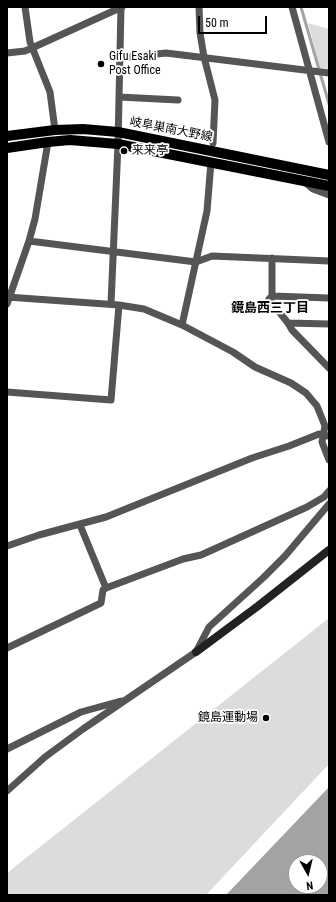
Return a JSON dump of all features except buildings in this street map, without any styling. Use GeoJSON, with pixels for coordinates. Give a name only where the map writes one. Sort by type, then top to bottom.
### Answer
{"type":"FeatureCollection","features":[{"type":"Feature","properties":{"kind":"main road","name":"岐阜巣南大野線"},"geometry":{"type":"LineString","coordinates":[[7,136],[55,130],[83,129],[118,132],[329,175]]}},
{"type":"Feature","properties":{"kind":"main road","name":"岐阜巣南大野線"},"geometry":{"type":"LineString","coordinates":[[7,148],[70,140],[118,144],[329,186]]}},
{"type":"Feature","properties":{"kind":"street"},"geometry":{"type":"LineString","coordinates":[[25,7],[30,42],[50,92],[55,130]]}},
{"type":"Feature","properties":{"kind":"street"},"geometry":{"type":"LineString","coordinates":[[7,53],[25,51],[122,7],[114,252],[115,304],[111,400],[7,392]]}},
{"type":"Feature","properties":{"kind":"street"},"geometry":{"type":"LineString","coordinates":[[199,7],[200,33],[204,57],[215,100],[213,143]]}},
{"type":"Feature","properties":{"kind":"street"},"geometry":{"type":"LineString","coordinates":[[292,7],[313,71],[329,142]]}},
{"type":"Feature","properties":{"kind":"street"},"geometry":{"type":"LineString","coordinates":[[120,58],[166,53],[326,72]]}},
{"type":"Feature","properties":{"kind":"street"},"geometry":{"type":"LineString","coordinates":[[119,97],[178,100]]}},
{"type":"Feature","properties":{"kind":"street"},"geometry":{"type":"LineString","coordinates":[[48,142],[35,219],[29,241],[8,300],[115,304],[144,309],[182,325],[233,352],[255,367],[291,383],[306,393],[317,406],[328,434]]}},
{"type":"Feature","properties":{"kind":"street"},"geometry":{"type":"LineString","coordinates":[[182,325],[207,211],[211,162]]}},
{"type":"Feature","properties":{"kind":"street"},"geometry":{"type":"LineString","coordinates":[[304,181],[313,189],[329,195]]}},
{"type":"Feature","properties":{"kind":"street"},"geometry":{"type":"LineString","coordinates":[[29,241],[196,262],[212,256],[329,261]]}},
{"type":"Feature","properties":{"kind":"street"},"geometry":{"type":"LineString","coordinates":[[272,258],[272,296],[269,299],[292,330],[329,368]]}},
{"type":"Feature","properties":{"kind":"street"},"geometry":{"type":"LineString","coordinates":[[272,296],[329,298]]}},
{"type":"Feature","properties":{"kind":"street"},"geometry":{"type":"LineString","coordinates":[[288,323],[329,324]]}},
{"type":"Feature","properties":{"kind":"street"},"geometry":{"type":"LineString","coordinates":[[7,546],[39,535],[80,525],[127,510],[252,458],[319,434],[328,434]]}},
{"type":"Feature","properties":{"kind":"street"},"geometry":{"type":"LineString","coordinates":[[328,434],[322,442],[329,460]]}},
{"type":"Feature","properties":{"kind":"street"},"geometry":{"type":"LineString","coordinates":[[7,648],[101,603],[103,590],[106,588],[183,559],[201,555],[307,507],[324,497],[329,491]]}},
{"type":"Feature","properties":{"kind":"street"},"geometry":{"type":"LineString","coordinates":[[196,652],[209,627],[268,573],[329,504]]}},
{"type":"Feature","properties":{"kind":"street"},"geometry":{"type":"LineString","coordinates":[[80,525],[106,588]]}},
{"type":"Feature","properties":{"kind":"street"},"geometry":{"type":"LineString","coordinates":[[7,791],[45,757],[83,729],[196,652],[258,606],[329,550]]}},
{"type":"Feature","properties":{"kind":"street"},"geometry":{"type":"LineString","coordinates":[[7,749],[81,712],[127,700]]}},
{"type":"Feature","properties":{"kind":"shaded area"},"geometry":{"type":"Polygon","coordinates":[[[308,23],[329,29],[329,69],[320,68],[308,23]]]}},
{"type":"Feature","properties":{"kind":"shaded area","name":"鏡島運動場"},"geometry":{"type":"Polygon","coordinates":[[[329,618],[329,764],[206,895],[7,895],[7,873],[329,618]]]}},
{"type":"Feature","properties":{"kind":"shaded area"},"geometry":{"type":"Polygon","coordinates":[[[329,787],[329,895],[226,895],[329,787]]]}},
{"type":"Feature","properties":{"kind":"waterway"},"geometry":{"type":"LineString","coordinates":[[301,7],[329,104]]}},
{"type":"Feature","properties":{"kind":"place","name":"Gifu Esaki Post Office"},"geometry":{"type":"Point","coordinates":[101,64]}},
{"type":"Feature","properties":{"kind":"place","name":"来来亭"},"geometry":{"type":"Point","coordinates":[124,151]}},
{"type":"Feature","properties":{"kind":"place","name":"鏡島運動場"},"geometry":{"type":"Point","coordinates":[266,718]}},
{"type":"Feature","properties":{"kind":"district","name":"鏡島西三丁目"},"geometry":{"type":"Point","coordinates":[270,309]}}]}
